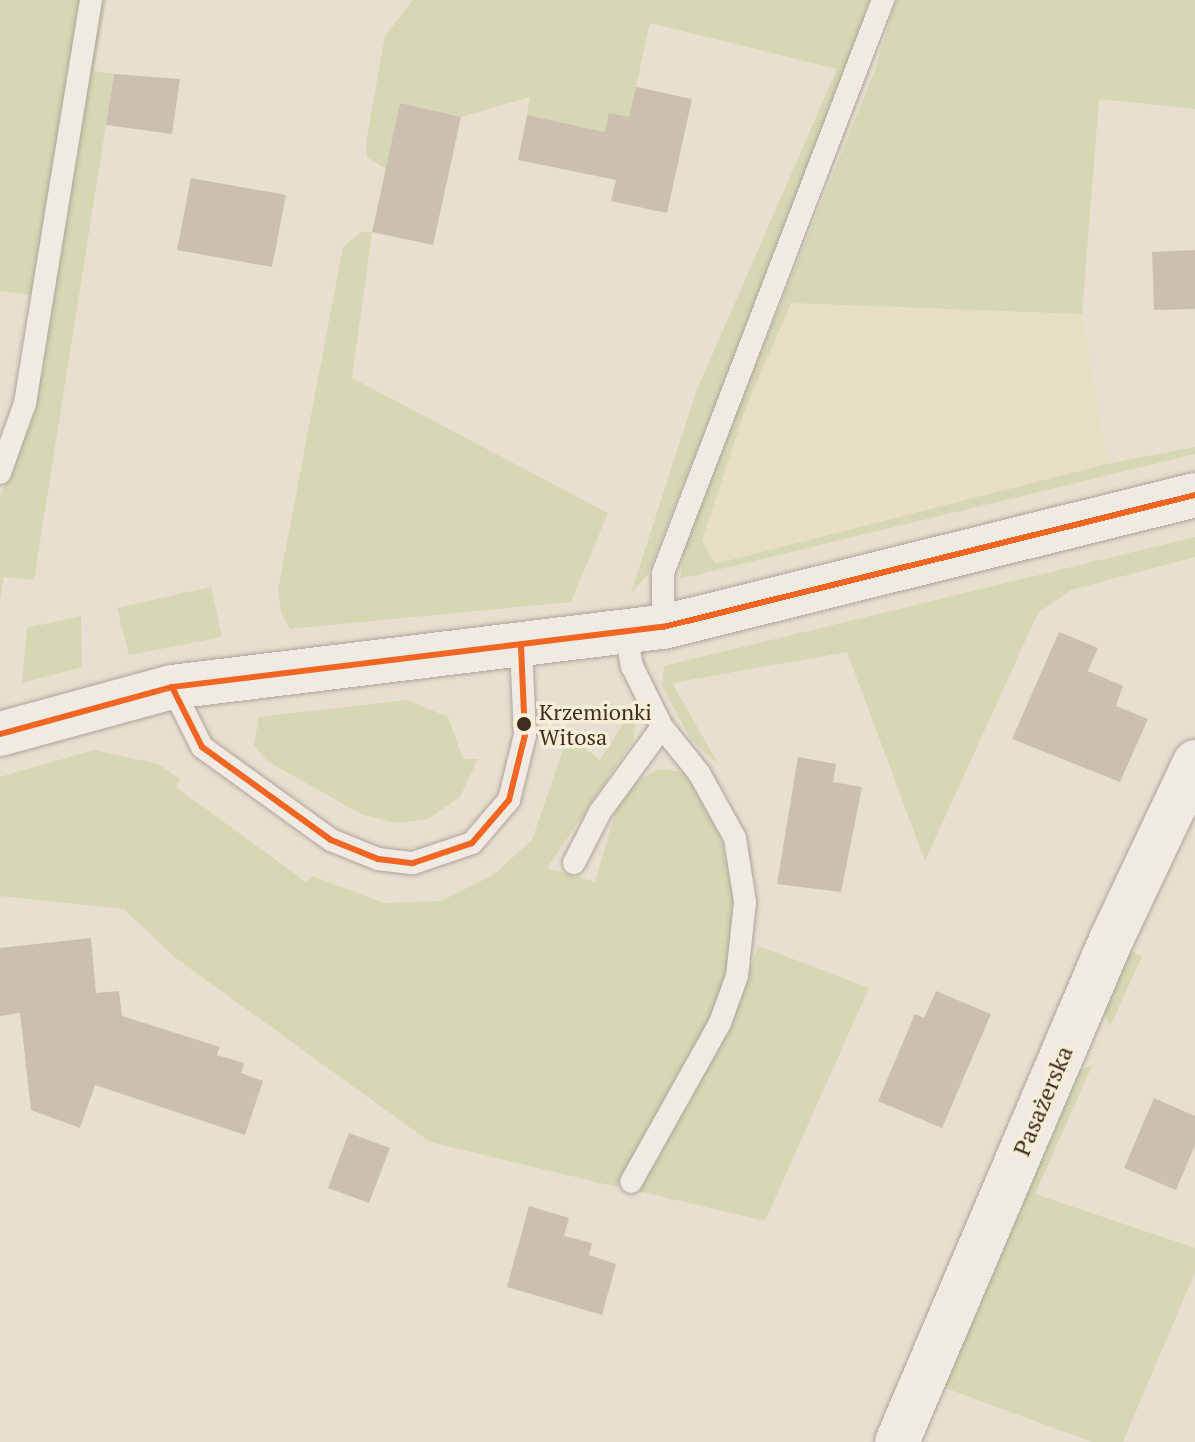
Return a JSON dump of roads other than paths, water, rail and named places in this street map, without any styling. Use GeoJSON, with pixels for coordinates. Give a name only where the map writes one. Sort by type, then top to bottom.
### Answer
{"type":"FeatureCollection","features":[{"type":"Feature","properties":{"kind":"street"},"geometry":{"type":"LineString","coordinates":[[0,734],[172,687],[645,630],[1195,495]]}},
{"type":"Feature","properties":{"kind":"street","name":"Pasażerska"},"geometry":{"type":"LineString","coordinates":[[897,1442],[1111,940],[1195,762]]}},
{"type":"Feature","properties":{"kind":"lane"},"geometry":{"type":"LineString","coordinates":[[0,473],[25,403],[91,0]]}},
{"type":"Feature","properties":{"kind":"lane"},"geometry":{"type":"LineString","coordinates":[[631,1182],[720,1023],[745,931],[735,838],[699,773],[662,727],[632,666],[663,573],[883,0]]}},
{"type":"Feature","properties":{"kind":"lane"},"geometry":{"type":"LineString","coordinates":[[172,687],[202,747],[331,840],[378,859],[413,863],[472,843],[509,800],[525,735],[521,647]]}},
{"type":"Feature","properties":{"kind":"lane"},"geometry":{"type":"LineString","coordinates":[[574,863],[600,812],[662,727]]}},
{"type":"Feature","properties":{"kind":"place","name":"Krzemionki Witosa"},"geometry":{"type":"Point","coordinates":[524,724]}}]}
